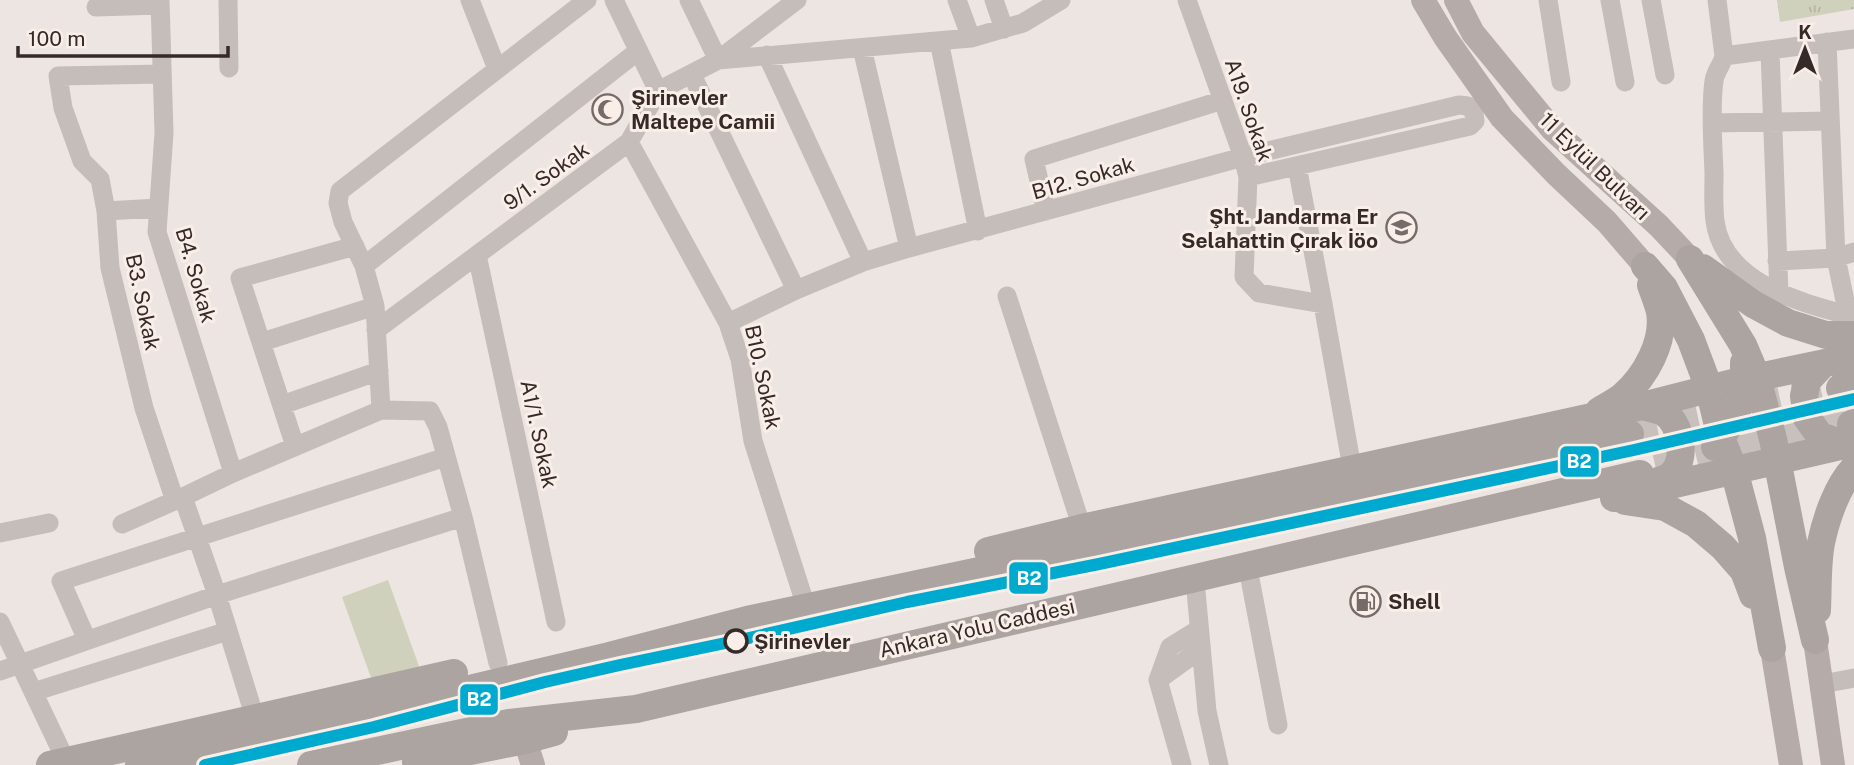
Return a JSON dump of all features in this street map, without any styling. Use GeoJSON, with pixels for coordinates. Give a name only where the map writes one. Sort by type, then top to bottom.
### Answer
{"type":"FeatureCollection","features":[{"type":"Feature","properties":{"kind":"highway"},"geometry":{"type":"LineString","coordinates":[[1690,259],[1753,304],[1788,323],[1826,335],[1852,321]]}},
{"type":"Feature","properties":{"kind":"highway"},"geometry":{"type":"LineString","coordinates":[[1690,259],[1743,345],[1751,379],[1775,450],[1815,640]]}},
{"type":"Feature","properties":{"kind":"highway"},"geometry":{"type":"LineString","coordinates":[[1645,266],[1664,288],[1686,330],[1727,428],[1734,470],[1752,538],[1772,648]]}},
{"type":"Feature","properties":{"kind":"highway"},"geometry":{"type":"LineString","coordinates":[[1588,418],[1623,396],[1654,355],[1660,334],[1660,313],[1645,266]]}},
{"type":"Feature","properties":{"kind":"highway"},"geometry":{"type":"LineString","coordinates":[[58,763],[631,632],[736,623],[803,597],[1082,527],[1588,418],[1709,388],[1854,357]]}},
{"type":"Feature","properties":{"kind":"highway"},"geometry":{"type":"LineString","coordinates":[[1823,364],[1807,381],[1804,396],[1807,418],[1820,436],[1852,441]]}},
{"type":"Feature","properties":{"kind":"highway"},"geometry":{"type":"LineString","coordinates":[[1608,499],[1676,478],[1702,462],[1727,428],[1751,379]]}},
{"type":"Feature","properties":{"kind":"highway"},"geometry":{"type":"LineString","coordinates":[[1608,499],[1670,476],[1679,463],[1679,433],[1674,423],[1663,412],[1642,406]]}},
{"type":"Feature","properties":{"kind":"highway"},"geometry":{"type":"LineString","coordinates":[[1727,428],[1753,433],[1775,450]]}},
{"type":"Feature","properties":{"kind":"highway"},"geometry":{"type":"LineString","coordinates":[[139,765],[609,656],[736,623],[1630,435]]}},
{"type":"Feature","properties":{"kind":"highway"},"geometry":{"type":"LineString","coordinates":[[830,662],[879,660],[1734,470],[1775,450],[1852,441]]}},
{"type":"Feature","properties":{"kind":"highway"},"geometry":{"type":"LineString","coordinates":[[1815,640],[1821,544],[1844,479],[1852,441]]}},
{"type":"Feature","properties":{"kind":"highway","name":"Ankara Yolu Caddesi"},"geometry":{"type":"LineString","coordinates":[[311,765],[509,723],[636,709],[1640,474]]}},
{"type":"Feature","properties":{"kind":"highway"},"geometry":{"type":"LineString","coordinates":[[1608,499],[1665,507],[1696,524],[1724,547],[1744,571],[1772,648]]}},
{"type":"Feature","properties":{"kind":"highway"},"geometry":{"type":"LineString","coordinates":[[402,765],[529,752],[636,709]]}},
{"type":"Feature","properties":{"kind":"main road","name":"11 Eylül Bulvarı"},"geometry":{"type":"LineString","coordinates":[[1423,0],[1444,37],[1502,118],[1607,222],[1645,266]]}},
{"type":"Feature","properties":{"kind":"main road","name":"11 Eylül Bulvarı"},"geometry":{"type":"LineString","coordinates":[[1456,0],[1473,33],[1552,129],[1659,226],[1690,259]]}},
{"type":"Feature","properties":{"kind":"main road"},"geometry":{"type":"LineString","coordinates":[[1815,640],[1833,765]]}},
{"type":"Feature","properties":{"kind":"main road"},"geometry":{"type":"LineString","coordinates":[[1772,648],[1791,765]]}},
{"type":"Feature","properties":{"kind":"street"},"geometry":{"type":"LineString","coordinates":[[228,0],[229,68]]}},
{"type":"Feature","properties":{"kind":"street"},"geometry":{"type":"LineString","coordinates":[[381,410],[374,306],[365,266],[343,222],[338,203],[340,191],[587,0]]}},
{"type":"Feature","properties":{"kind":"street"},"geometry":{"type":"LineString","coordinates":[[614,0],[658,92],[718,60],[797,0]]}},
{"type":"Feature","properties":{"kind":"street"},"geometry":{"type":"LineString","coordinates":[[690,0],[718,60]]}},
{"type":"Feature","properties":{"kind":"street"},"geometry":{"type":"LineString","coordinates":[[957,0],[971,38]]}},
{"type":"Feature","properties":{"kind":"street"},"geometry":{"type":"LineString","coordinates":[[993,0],[1004,29]]}},
{"type":"Feature","properties":{"kind":"street"},"geometry":{"type":"LineString","coordinates":[[718,60],[971,38],[1023,23],[1061,0]]}},
{"type":"Feature","properties":{"kind":"street","name":"A19. Sokak"},"geometry":{"type":"LineString","coordinates":[[1187,0],[1248,177],[1244,277],[1259,293],[1323,304]]}},
{"type":"Feature","properties":{"kind":"street"},"geometry":{"type":"LineString","coordinates":[[1548,0],[1560,82]]}},
{"type":"Feature","properties":{"kind":"street"},"geometry":{"type":"LineString","coordinates":[[1610,0],[1625,82]]}},
{"type":"Feature","properties":{"kind":"street"},"geometry":{"type":"LineString","coordinates":[[1651,0],[1665,75]]}},
{"type":"Feature","properties":{"kind":"street"},"geometry":{"type":"LineString","coordinates":[[1717,0],[1724,56],[1714,78],[1713,123],[1715,222],[1721,243],[1736,264],[1779,294],[1852,321],[1830,121],[1827,42]]}},
{"type":"Feature","properties":{"kind":"street"},"geometry":{"type":"LineString","coordinates":[[471,1],[497,69]]}},
{"type":"Feature","properties":{"kind":"street"},"geometry":{"type":"LineString","coordinates":[[96,7],[160,2]]}},
{"type":"Feature","properties":{"kind":"street","name":"B4. Sokak"},"geometry":{"type":"LineString","coordinates":[[160,2],[164,133],[157,232],[233,473]]}},
{"type":"Feature","properties":{"kind":"street"},"geometry":{"type":"LineString","coordinates":[[1724,56],[1854,39]]}},
{"type":"Feature","properties":{"kind":"street"},"geometry":{"type":"LineString","coordinates":[[939,41],[978,231]]}},
{"type":"Feature","properties":{"kind":"street"},"geometry":{"type":"LineString","coordinates":[[862,48],[909,248]]}},
{"type":"Feature","properties":{"kind":"street"},"geometry":{"type":"LineString","coordinates":[[365,266],[638,51]]}},
{"type":"Feature","properties":{"kind":"street"},"geometry":{"type":"LineString","coordinates":[[1770,51],[1779,294]]}},
{"type":"Feature","properties":{"kind":"street"},"geometry":{"type":"LineString","coordinates":[[767,55],[863,262]]}},
{"type":"Feature","properties":{"kind":"street","name":"B3. Sokak"},"geometry":{"type":"LineString","coordinates":[[162,74],[58,76],[63,108],[82,161],[100,179],[106,211],[110,268],[144,408],[179,499],[197,536],[256,718]]}},
{"type":"Feature","properties":{"kind":"street"},"geometry":{"type":"LineString","coordinates":[[692,75],[796,289]]}},
{"type":"Feature","properties":{"kind":"street","name":"9/1. Sokak"},"geometry":{"type":"LineString","coordinates":[[376,330],[629,142],[658,92]]}},
{"type":"Feature","properties":{"kind":"street"},"geometry":{"type":"LineString","coordinates":[[1046,211],[1034,159],[1223,100]]}},
{"type":"Feature","properties":{"kind":"street","name":"B12. Sokak"},"geometry":{"type":"LineString","coordinates":[[728,323],[796,289],[863,262],[909,248],[1243,157],[1459,105],[1468,106],[1474,113],[1475,121],[1470,126],[1297,166]]}},
{"type":"Feature","properties":{"kind":"street"},"geometry":{"type":"LineString","coordinates":[[1713,123],[1830,121]]}},
{"type":"Feature","properties":{"kind":"street","name":"B10. Sokak"},"geometry":{"type":"LineString","coordinates":[[629,142],[728,323],[740,359],[753,441],[803,597]]}},
{"type":"Feature","properties":{"kind":"street"},"geometry":{"type":"LineString","coordinates":[[1248,177],[1297,166],[1352,468]]}},
{"type":"Feature","properties":{"kind":"street"},"geometry":{"type":"LineString","coordinates":[[106,211],[158,208]]}},
{"type":"Feature","properties":{"kind":"street"},"geometry":{"type":"LineString","coordinates":[[295,446],[240,278],[355,246]]}},
{"type":"Feature","properties":{"kind":"street","name":"A1/1. Sokak"},"geometry":{"type":"LineString","coordinates":[[477,255],[556,622]]}},
{"type":"Feature","properties":{"kind":"street"},"geometry":{"type":"LineString","coordinates":[[1777,261],[1845,255]]}},
{"type":"Feature","properties":{"kind":"street"},"geometry":{"type":"LineString","coordinates":[[1007,296],[1082,527]]}},
{"type":"Feature","properties":{"kind":"street"},"geometry":{"type":"LineString","coordinates":[[262,342],[374,306]]}},
{"type":"Feature","properties":{"kind":"street"},"geometry":{"type":"LineString","coordinates":[[282,405],[379,371]]}},
{"type":"Feature","properties":{"kind":"street"},"geometry":{"type":"LineString","coordinates":[[122,524],[381,410],[430,411],[438,427],[463,517],[498,663]]}},
{"type":"Feature","properties":{"kind":"street"},"geometry":{"type":"LineString","coordinates":[[87,640],[61,581],[446,457]]}},
{"type":"Feature","properties":{"kind":"street"},"geometry":{"type":"LineString","coordinates":[[0,671],[216,595],[463,517]]}},
{"type":"Feature","properties":{"kind":"street"},"geometry":{"type":"LineString","coordinates":[[0,533],[50,523]]}},
{"type":"Feature","properties":{"kind":"street"},"geometry":{"type":"LineString","coordinates":[[1250,579],[1278,725]]}},
{"type":"Feature","properties":{"kind":"street"},"geometry":{"type":"LineString","coordinates":[[1196,591],[1207,711],[1219,765]]}},
{"type":"Feature","properties":{"kind":"street"},"geometry":{"type":"LineString","coordinates":[[0,622],[33,692],[58,763]]}},
{"type":"Feature","properties":{"kind":"street"},"geometry":{"type":"LineString","coordinates":[[1182,765],[1158,680],[1170,647],[1199,629]]}},
{"type":"Feature","properties":{"kind":"street"},"geometry":{"type":"LineString","coordinates":[[33,692],[228,631]]}},
{"type":"Feature","properties":{"kind":"street"},"geometry":{"type":"LineString","coordinates":[[1158,680],[1201,649]]}},
{"type":"Feature","properties":{"kind":"street"},"geometry":{"type":"LineString","coordinates":[[1822,684],[1854,678]]}},
{"type":"Feature","properties":{"kind":"green space"},"geometry":{"type":"Polygon","coordinates":[[[1777,0],[1854,0],[1854,9],[1780,22],[1777,0]]]}},
{"type":"Feature","properties":{"kind":"green space"},"geometry":{"type":"Polygon","coordinates":[[[388,580],[420,669],[374,686],[342,597],[388,580]]]}},
{"type":"Feature","properties":{"kind":"tunnel"},"geometry":{"type":"LineString","coordinates":[[1630,434],[1840,388]]}},
{"type":"Feature","properties":{"kind":"tunnel"},"geometry":{"type":"LineString","coordinates":[[1656,469],[1851,424]]}},
{"type":"Feature","properties":{"kind":"transit line","name":"B2"},"geometry":{"type":"LineString","coordinates":[[205,765],[374,727],[620,665],[907,602],[1634,450],[1854,399]]}},
{"type":"Feature","properties":{"kind":"place","name":"Şirinevler Maltepe Camii"},"geometry":{"type":"Point","coordinates":[608,109]}},
{"type":"Feature","properties":{"kind":"place","name":"Şht. Jandarma Er Selahattin Çırak İöo"},"geometry":{"type":"Point","coordinates":[1401,228]}},
{"type":"Feature","properties":{"kind":"place","name":"Shell"},"geometry":{"type":"Point","coordinates":[1365,601]}},
{"type":"Feature","properties":{"kind":"place","name":"Şirinevler"},"geometry":{"type":"Point","coordinates":[736,641]}}]}
